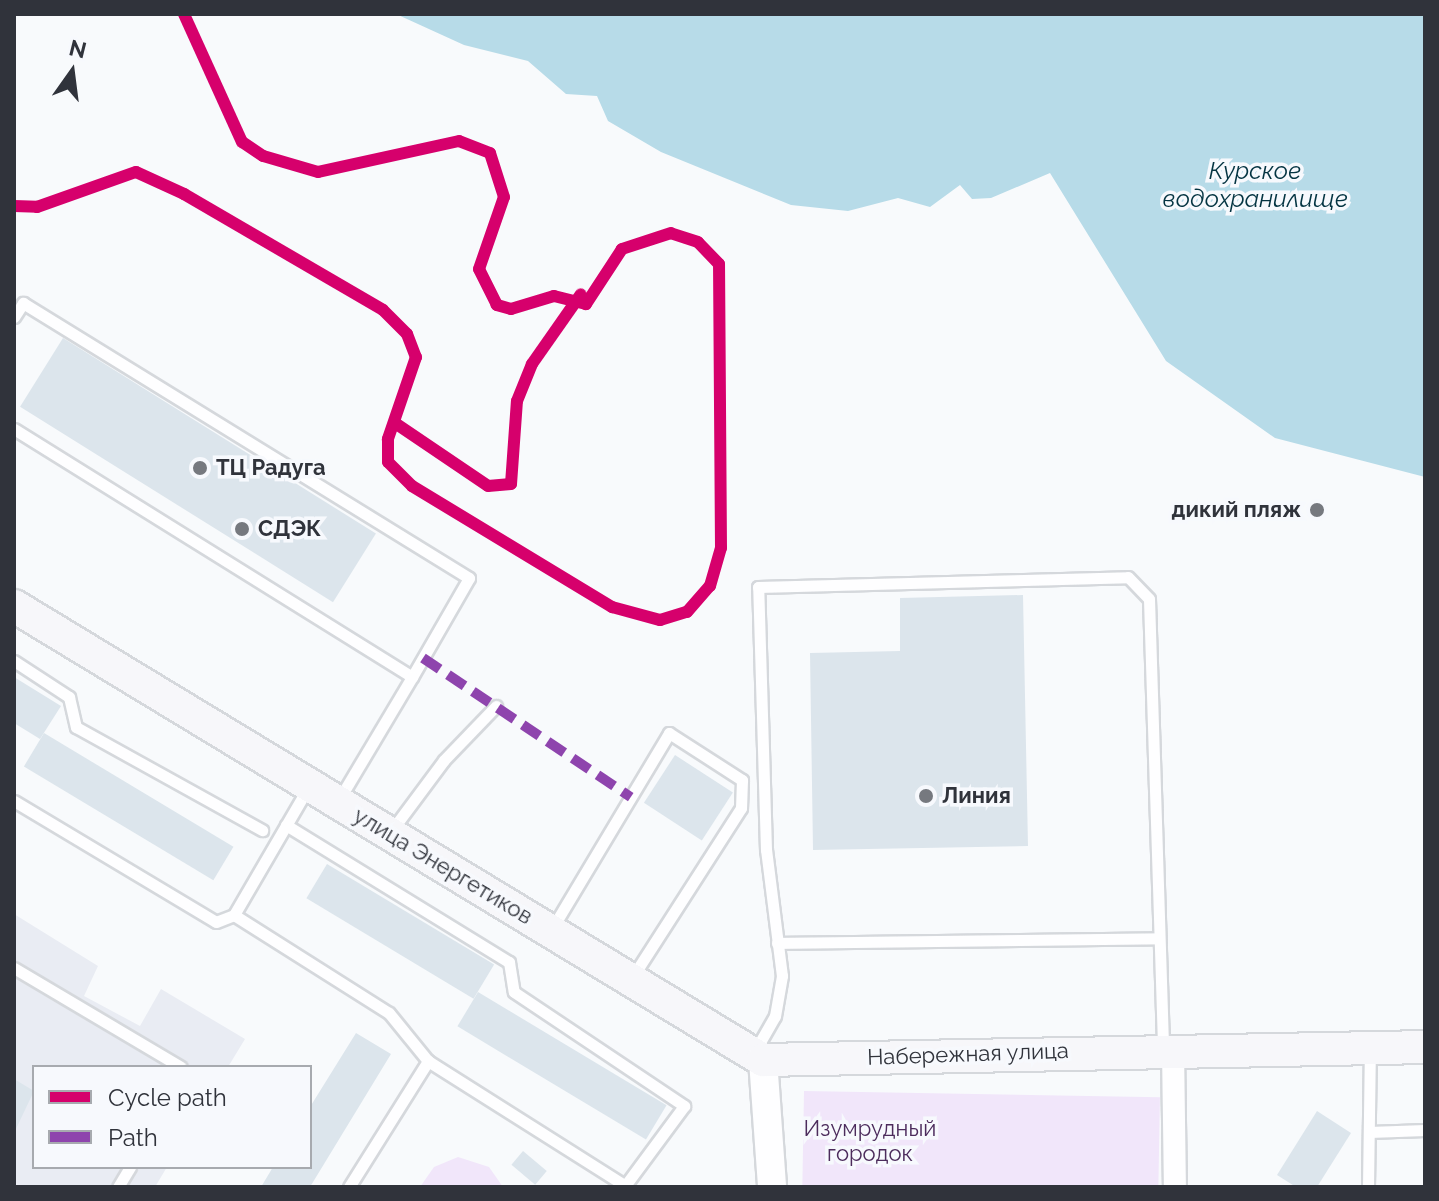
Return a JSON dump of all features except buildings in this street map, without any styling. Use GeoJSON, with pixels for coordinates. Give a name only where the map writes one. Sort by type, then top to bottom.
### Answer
{"type":"FeatureCollection","features":[{"type":"Feature","properties":{"kind":"main road","name":"улица Энергетиков"},"geometry":{"type":"LineString","coordinates":[[14,606],[758,1057]]}},
{"type":"Feature","properties":{"kind":"main road","name":"Набережная улица"},"geometry":{"type":"LineString","coordinates":[[758,1057],[1425,1047]]}},
{"type":"Feature","properties":{"kind":"street"},"geometry":{"type":"LineString","coordinates":[[1168,1049],[1175,1187]]}},
{"type":"Feature","properties":{"kind":"street"},"geometry":{"type":"LineString","coordinates":[[758,1057],[772,1187]]}},
{"type":"Feature","properties":{"kind":"lane"},"geometry":{"type":"LineString","coordinates":[[14,317],[23,303],[469,578],[338,802]]}},
{"type":"Feature","properties":{"kind":"lane"},"geometry":{"type":"LineString","coordinates":[[14,429],[412,677]]}},
{"type":"Feature","properties":{"kind":"lane"},"geometry":{"type":"LineString","coordinates":[[758,1057],[775,1016],[777,943],[766,850],[758,587],[1128,577],[1149,599],[1159,938],[1168,1049]]}},
{"type":"Feature","properties":{"kind":"lane"},"geometry":{"type":"LineString","coordinates":[[14,661],[69,697],[76,727],[262,830]]}},
{"type":"Feature","properties":{"kind":"lane"},"geometry":{"type":"LineString","coordinates":[[390,834],[444,760],[496,706]]}},
{"type":"Feature","properties":{"kind":"lane"},"geometry":{"type":"LineString","coordinates":[[551,931],[669,733],[742,780],[741,808],[631,980]]}},
{"type":"Feature","properties":{"kind":"lane"},"geometry":{"type":"LineString","coordinates":[[14,801],[216,922],[234,915],[309,785]]}},
{"type":"Feature","properties":{"kind":"lane"},"geometry":{"type":"LineString","coordinates":[[234,915],[389,1013],[428,1061],[627,1185],[684,1106],[514,992],[509,962],[286,825]]}},
{"type":"Feature","properties":{"kind":"lane"},"geometry":{"type":"LineString","coordinates":[[777,943],[1159,938]]}},
{"type":"Feature","properties":{"kind":"lane"},"geometry":{"type":"LineString","coordinates":[[14,968],[178,1065]]}},
{"type":"Feature","properties":{"kind":"lane"},"geometry":{"type":"LineString","coordinates":[[1368,1187],[1370,1048]]}},
{"type":"Feature","properties":{"kind":"lane"},"geometry":{"type":"LineString","coordinates":[[349,1187],[428,1061]]}},
{"type":"Feature","properties":{"kind":"lane"},"geometry":{"type":"LineString","coordinates":[[1369,1132],[1425,1130]]}},
{"type":"Feature","properties":{"kind":"lane"},"geometry":{"type":"LineString","coordinates":[[118,1187],[129,1169]]}},
{"type":"Feature","properties":{"kind":"shaded area"},"geometry":{"type":"Polygon","coordinates":[[[14,914],[98,966],[84,996],[140,1026],[161,989],[245,1039],[229,1065],[32,1065],[32,1169],[166,1169],[155,1187],[14,1187],[14,914]]]}},
{"type":"Feature","properties":{"kind":"green space","name":"Изумрудный городок"},"geometry":{"type":"Polygon","coordinates":[[[804,1091],[1160,1097],[1158,1187],[802,1187],[804,1091]]]}},
{"type":"Feature","properties":{"kind":"green space"},"geometry":{"type":"Polygon","coordinates":[[[458,1157],[489,1167],[503,1187],[420,1187],[434,1167],[458,1157]]]}},
{"type":"Feature","properties":{"kind":"water","name":"Курское водохранилище"},"geometry":{"type":"Polygon","coordinates":[[[396,14],[1425,14],[1425,477],[1275,438],[1166,361],[1050,173],[991,198],[972,199],[960,185],[930,207],[898,198],[848,211],[791,205],[661,152],[608,121],[597,96],[566,94],[528,61],[464,45],[396,14]]]}},
{"type":"Feature","properties":{"kind":"marked path"},"geometry":{"type":"LineString","coordinates":[[423,658],[631,797]]}},
{"type":"Feature","properties":{"kind":"cycle path"},"geometry":{"type":"LineString","coordinates":[[14,206],[37,207],[136,172],[184,194],[383,310],[407,334],[416,357],[388,439],[388,462],[412,486],[612,607],[660,620],[687,612],[710,586],[721,548],[719,264],[698,242],[671,233],[622,249],[586,304],[554,296],[511,309],[497,305],[479,269],[504,197],[490,153],[459,141],[318,172],[263,156],[242,142],[184,14]]}},
{"type":"Feature","properties":{"kind":"cycle path"},"geometry":{"type":"LineString","coordinates":[[395,423],[488,486],[511,484],[517,401],[532,364],[581,294]]}},
{"type":"Feature","properties":{"kind":"place","name":"ТЦ Радуга"},"geometry":{"type":"Point","coordinates":[200,468]}},
{"type":"Feature","properties":{"kind":"place","name":"дикий пляж"},"geometry":{"type":"Point","coordinates":[1317,510]}},
{"type":"Feature","properties":{"kind":"place","name":"СДЭК"},"geometry":{"type":"Point","coordinates":[242,529]}},
{"type":"Feature","properties":{"kind":"place","name":"Линия"},"geometry":{"type":"Point","coordinates":[926,796]}}]}
